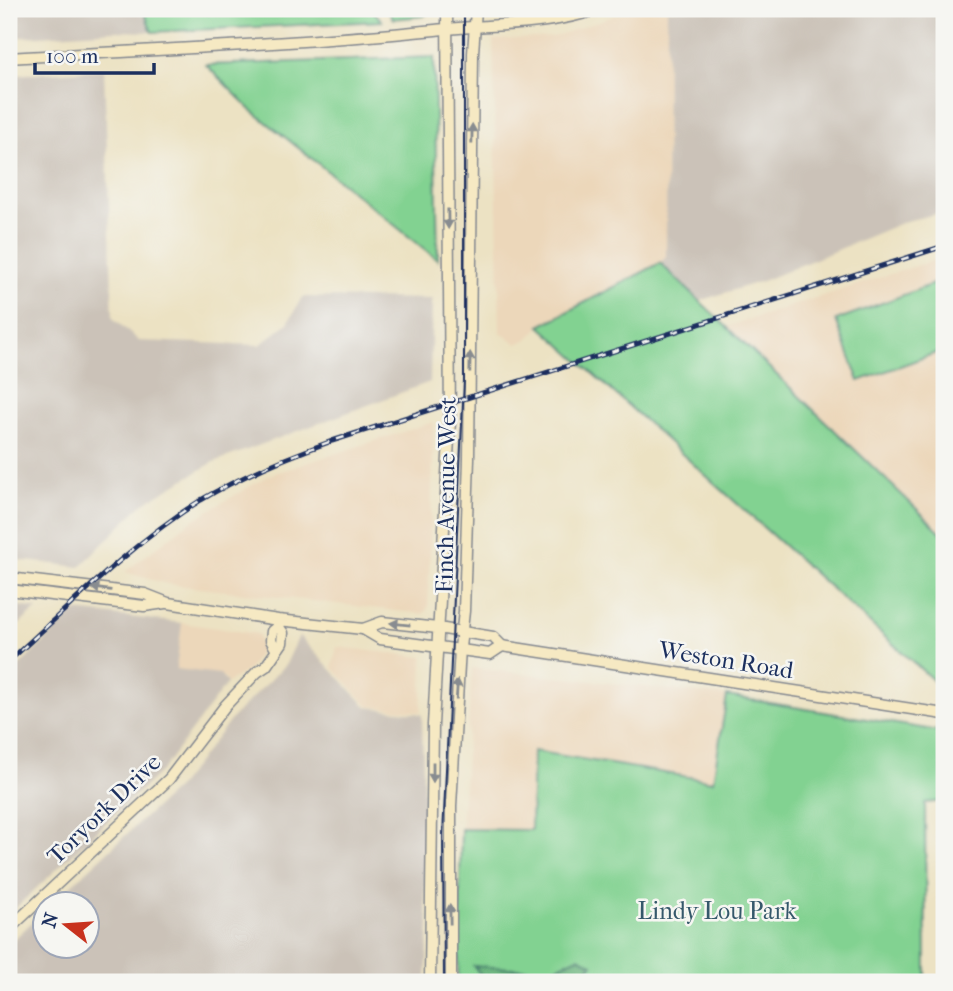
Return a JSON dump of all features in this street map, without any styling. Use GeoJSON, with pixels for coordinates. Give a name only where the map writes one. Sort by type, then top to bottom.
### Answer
{"type":"FeatureCollection","features":[{"type":"Feature","properties":{"kind":"main road","name":"Finch Avenue West"},"geometry":{"type":"LineString","coordinates":[[430,982],[433,725],[450,421],[447,9]]}},
{"type":"Feature","properties":{"kind":"main road","name":"Finch Avenue West"},"geometry":{"type":"LineString","coordinates":[[451,982],[449,841],[469,458],[476,9]]}},
{"type":"Feature","properties":{"kind":"main road"},"geometry":{"type":"LineString","coordinates":[[9,58],[394,35],[551,21],[598,9]]}},
{"type":"Feature","properties":{"kind":"main road","name":"Weston Road"},"geometry":{"type":"LineString","coordinates":[[9,578],[145,594],[167,603],[278,623],[363,629],[382,622],[438,628],[493,637],[502,646],[944,714]]}},
{"type":"Feature","properties":{"kind":"main road","name":"Weston Road"},"geometry":{"type":"LineString","coordinates":[[9,590],[144,606],[167,603]]}},
{"type":"Feature","properties":{"kind":"main road","name":"Toryork Drive"},"geometry":{"type":"LineString","coordinates":[[9,929],[169,779],[225,706],[266,666],[276,649],[271,640],[272,631],[278,623]]}},
{"type":"Feature","properties":{"kind":"main road","name":"Weston Road"},"geometry":{"type":"LineString","coordinates":[[363,629],[380,639],[490,654],[502,646]]}},
{"type":"Feature","properties":{"kind":"shaded area"},"geometry":{"type":"Polygon","coordinates":[[[9,9],[143,9],[152,32],[114,31],[9,38],[9,9]]]}},
{"type":"Feature","properties":{"kind":"shaded area"},"geometry":{"type":"Polygon","coordinates":[[[633,9],[667,9],[666,257],[660,263],[540,326],[528,339],[517,344],[500,332],[493,40],[553,37],[633,9]]]}},
{"type":"Feature","properties":{"kind":"shaded area"},"geometry":{"type":"Polygon","coordinates":[[[667,9],[944,9],[944,212],[906,221],[765,280],[699,301],[660,263],[666,257],[667,9]]]}},
{"type":"Feature","properties":{"kind":"shaded area"},"geometry":{"type":"Polygon","coordinates":[[[104,70],[113,318],[139,341],[260,345],[288,323],[302,297],[432,299],[430,382],[214,462],[142,504],[80,567],[9,559],[9,75],[104,70]]]}},
{"type":"Feature","properties":{"kind":"shaded area"},"geometry":{"type":"Polygon","coordinates":[[[944,257],[944,535],[726,327],[944,257]]]}},
{"type":"Feature","properties":{"kind":"shaded area"},"geometry":{"type":"Polygon","coordinates":[[[434,422],[428,608],[423,614],[167,584],[125,572],[188,523],[269,475],[434,422]]]}},
{"type":"Feature","properties":{"kind":"shaded area"},"geometry":{"type":"Polygon","coordinates":[[[9,604],[37,609],[9,633],[9,604]]]}},
{"type":"Feature","properties":{"kind":"shaded area"},"geometry":{"type":"Polygon","coordinates":[[[76,611],[182,623],[176,669],[220,674],[227,683],[163,769],[9,914],[9,676],[76,611]]]}},
{"type":"Feature","properties":{"kind":"shaded area"},"geometry":{"type":"Polygon","coordinates":[[[182,623],[258,634],[261,650],[249,669],[227,683],[224,677],[176,669],[182,623]]]}},
{"type":"Feature","properties":{"kind":"shaded area"},"geometry":{"type":"Polygon","coordinates":[[[299,636],[367,707],[422,714],[425,902],[429,923],[426,982],[9,982],[9,944],[32,922],[32,960],[102,960],[102,890],[66,890],[179,786],[233,717],[286,664],[299,636]]]}},
{"type":"Feature","properties":{"kind":"shaded area"},"geometry":{"type":"Polygon","coordinates":[[[337,647],[423,657],[421,712],[368,706],[332,667],[337,647]]]}},
{"type":"Feature","properties":{"kind":"shaded area"},"geometry":{"type":"Polygon","coordinates":[[[472,668],[727,696],[714,781],[533,751],[532,830],[461,829],[472,668]]]}},
{"type":"Feature","properties":{"kind":"green space"},"geometry":{"type":"Polygon","coordinates":[[[143,9],[372,9],[382,21],[152,32],[143,9]]]}},
{"type":"Feature","properties":{"kind":"green space"},"geometry":{"type":"Polygon","coordinates":[[[388,9],[431,9],[424,16],[393,19],[388,9]]]}},
{"type":"Feature","properties":{"kind":"green space"},"geometry":{"type":"Polygon","coordinates":[[[434,57],[438,260],[250,109],[206,65],[434,57]]]}},
{"type":"Feature","properties":{"kind":"green space"},"geometry":{"type":"Polygon","coordinates":[[[660,263],[944,535],[944,690],[540,326],[660,263]]]}},
{"type":"Feature","properties":{"kind":"green space"},"geometry":{"type":"Polygon","coordinates":[[[944,280],[944,350],[859,381],[836,320],[944,280]]]}},
{"type":"Feature","properties":{"kind":"green space","name":"Lindy Lou Park"},"geometry":{"type":"Polygon","coordinates":[[[727,696],[940,731],[944,801],[925,803],[926,982],[458,982],[461,829],[531,830],[533,751],[713,781],[727,696]]]}},
{"type":"Feature","properties":{"kind":"green space"},"geometry":{"type":"Polygon","coordinates":[[[578,957],[593,964],[575,982],[486,982],[474,966],[550,970],[578,957]]]}},
{"type":"Feature","properties":{"kind":"tram line"},"geometry":{"type":"LineString","coordinates":[[444,982],[443,835],[464,380],[464,9]]}},
{"type":"Feature","properties":{"kind":"railway"},"geometry":{"type":"LineString","coordinates":[[9,661],[102,576],[175,517],[233,482],[265,467],[332,441],[944,246]]}}]}
